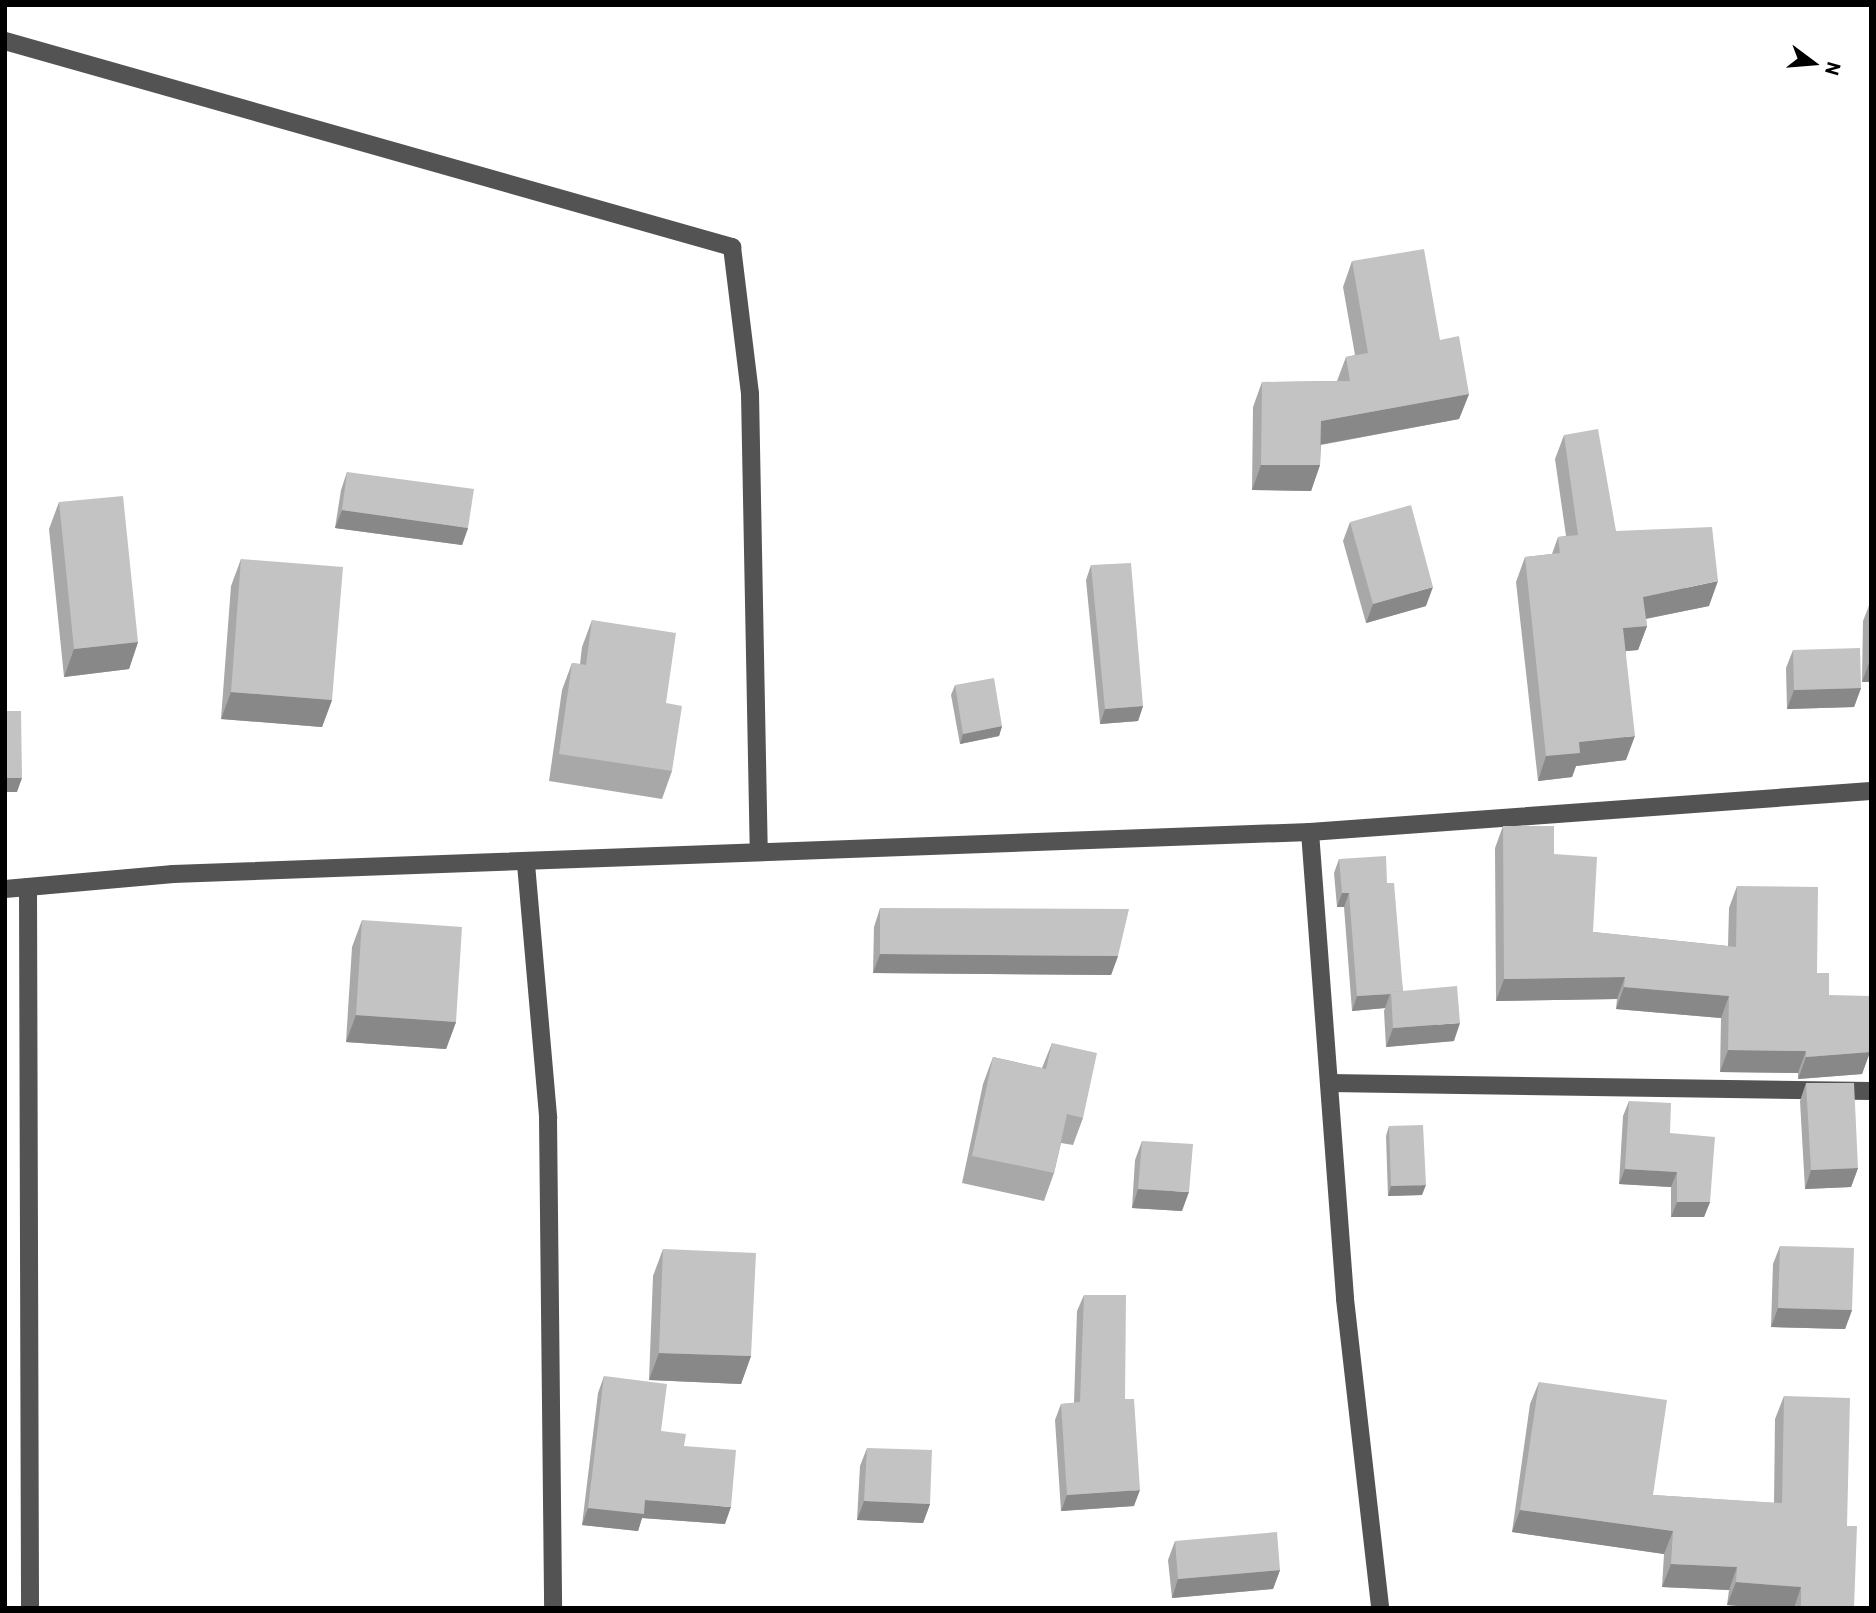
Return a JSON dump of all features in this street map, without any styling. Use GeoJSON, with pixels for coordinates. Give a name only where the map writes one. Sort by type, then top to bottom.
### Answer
{"type":"FeatureCollection","features":[{"type":"Feature","properties":{"kind":"street"},"geometry":{"type":"LineString","coordinates":[[5,41],[732,247],[750,394],[759,852]]}},
{"type":"Feature","properties":{"kind":"street"},"geometry":{"type":"LineString","coordinates":[[5,889],[173,874],[526,864],[759,852],[1310,832],[1871,792]]}},
{"type":"Feature","properties":{"kind":"street"},"geometry":{"type":"LineString","coordinates":[[1310,832],[1329,1083],[1380,1608]]}},
{"type":"Feature","properties":{"kind":"street"},"geometry":{"type":"LineString","coordinates":[[526,864],[548,1118],[553,1608]]}},
{"type":"Feature","properties":{"kind":"street"},"geometry":{"type":"LineString","coordinates":[[28,887],[30,1608]]}},
{"type":"Feature","properties":{"kind":"street"},"geometry":{"type":"LineString","coordinates":[[1329,1083],[1871,1091]]}},
{"type":"Feature","properties":{"kind":"building"},"geometry":{"type":"Polygon","coordinates":[[[1424,249],[1440,340],[1459,336],[1469,394],[1321,421],[1320,465],[1261,465],[1262,382],[1350,381],[1346,357],[1368,353],[1352,261],[1424,249]]]}},
{"type":"Feature","properties":{"kind":"building"},"geometry":{"type":"Polygon","coordinates":[[[1598,429],[1616,531],[1712,527],[1718,581],[1643,597],[1647,626],[1623,628],[1635,736],[1579,742],[1580,753],[1546,756],[1525,557],[1560,553],[1558,537],[1578,535],[1564,435],[1598,429]]]}},
{"type":"Feature","properties":{"kind":"building"},"geometry":{"type":"Polygon","coordinates":[[[347,472],[474,489],[468,528],[342,510],[347,472]]]}},
{"type":"Feature","properties":{"kind":"building"},"geometry":{"type":"Polygon","coordinates":[[[123,496],[138,642],[74,649],[59,502],[123,496]]]}},
{"type":"Feature","properties":{"kind":"building"},"geometry":{"type":"Polygon","coordinates":[[[1411,505],[1433,587],[1373,604],[1350,522],[1411,505]]]}},
{"type":"Feature","properties":{"kind":"building"},"geometry":{"type":"Polygon","coordinates":[[[241,559],[343,567],[332,700],[231,692],[241,559]]]}},
{"type":"Feature","properties":{"kind":"building"},"geometry":{"type":"Polygon","coordinates":[[[1131,563],[1143,706],[1105,709],[1091,565],[1131,563]]]}},
{"type":"Feature","properties":{"kind":"building"},"geometry":{"type":"Polygon","coordinates":[[[1870,603],[1871,663],[1869,663],[1870,603]]]}},
{"type":"Feature","properties":{"kind":"building"},"geometry":{"type":"Polygon","coordinates":[[[592,620],[676,633],[666,703],[682,706],[672,771],[559,754],[572,663],[586,665],[592,620]]]}},
{"type":"Feature","properties":{"kind":"building"},"geometry":{"type":"Polygon","coordinates":[[[1860,648],[1861,688],[1794,690],[1793,650],[1860,648]]]}},
{"type":"Feature","properties":{"kind":"building"},"geometry":{"type":"Polygon","coordinates":[[[994,678],[1002,726],[963,734],[955,685],[994,678]]]}},
{"type":"Feature","properties":{"kind":"building"},"geometry":{"type":"Polygon","coordinates":[[[5,711],[21,711],[22,778],[5,778],[5,711]]]}},
{"type":"Feature","properties":{"kind":"building"},"geometry":{"type":"Polygon","coordinates":[[[1503,826],[1554,826],[1554,854],[1597,857],[1593,932],[1736,947],[1737,886],[1818,887],[1817,973],[1829,973],[1829,995],[1871,996],[1870,1052],[1806,1057],[1806,1051],[1728,1050],[1729,996],[1624,987],[1625,977],[1504,979],[1503,826]]]}},
{"type":"Feature","properties":{"kind":"building"},"geometry":{"type":"Polygon","coordinates":[[[1386,856],[1387,883],[1394,883],[1403,991],[1357,996],[1349,893],[1342,893],[1339,859],[1386,856]]]}},
{"type":"Feature","properties":{"kind":"building"},"geometry":{"type":"Polygon","coordinates":[[[880,908],[1129,909],[1118,956],[880,954],[880,908]]]}},
{"type":"Feature","properties":{"kind":"building"},"geometry":{"type":"Polygon","coordinates":[[[362,920],[462,927],[456,1022],[356,1015],[362,920]]]}},
{"type":"Feature","properties":{"kind":"building"},"geometry":{"type":"Polygon","coordinates":[[[1457,986],[1460,1023],[1393,1028],[1391,992],[1457,986]]]}},
{"type":"Feature","properties":{"kind":"building"},"geometry":{"type":"Polygon","coordinates":[[[1052,1043],[1097,1053],[1083,1118],[1067,1114],[1054,1173],[972,1156],[993,1057],[1046,1069],[1052,1043]]]}},
{"type":"Feature","properties":{"kind":"building"},"geometry":{"type":"Polygon","coordinates":[[[1806,1083],[1854,1083],[1858,1168],[1811,1170],[1806,1083]]]}},
{"type":"Feature","properties":{"kind":"building"},"geometry":{"type":"Polygon","coordinates":[[[1629,1101],[1671,1103],[1670,1133],[1715,1137],[1710,1202],[1677,1202],[1677,1172],[1625,1169],[1629,1101]]]}},
{"type":"Feature","properties":{"kind":"building"},"geometry":{"type":"Polygon","coordinates":[[[1423,1125],[1426,1185],[1391,1186],[1389,1126],[1423,1125]]]}},
{"type":"Feature","properties":{"kind":"building"},"geometry":{"type":"Polygon","coordinates":[[[1142,1141],[1193,1144],[1189,1192],[1138,1189],[1142,1141]]]}},
{"type":"Feature","properties":{"kind":"building"},"geometry":{"type":"Polygon","coordinates":[[[1780,1246],[1854,1248],[1852,1310],[1778,1308],[1780,1246]]]}},
{"type":"Feature","properties":{"kind":"building"},"geometry":{"type":"Polygon","coordinates":[[[663,1249],[756,1253],[751,1356],[659,1353],[663,1249]]]}},
{"type":"Feature","properties":{"kind":"building"},"geometry":{"type":"Polygon","coordinates":[[[1084,1295],[1126,1295],[1125,1399],[1134,1399],[1140,1490],[1067,1495],[1061,1404],[1080,1402],[1084,1295]]]}},
{"type":"Feature","properties":{"kind":"building"},"geometry":{"type":"Polygon","coordinates":[[[604,1376],[667,1384],[661,1431],[686,1434],[684,1446],[736,1450],[731,1507],[645,1500],[644,1514],[588,1508],[604,1376]]]}},
{"type":"Feature","properties":{"kind":"building"},"geometry":{"type":"Polygon","coordinates":[[[1539,1382],[1667,1400],[1653,1495],[1782,1503],[1784,1396],[1850,1398],[1847,1526],[1857,1526],[1854,1608],[1801,1608],[1801,1587],[1736,1582],[1737,1567],[1671,1564],[1673,1531],[1520,1510],[1539,1382]]]}},
{"type":"Feature","properties":{"kind":"building"},"geometry":{"type":"Polygon","coordinates":[[[867,1448],[932,1450],[930,1504],[864,1501],[867,1448]]]}},
{"type":"Feature","properties":{"kind":"building"},"geometry":{"type":"Polygon","coordinates":[[[1277,1532],[1280,1570],[1178,1579],[1175,1541],[1277,1532]]]}}]}
